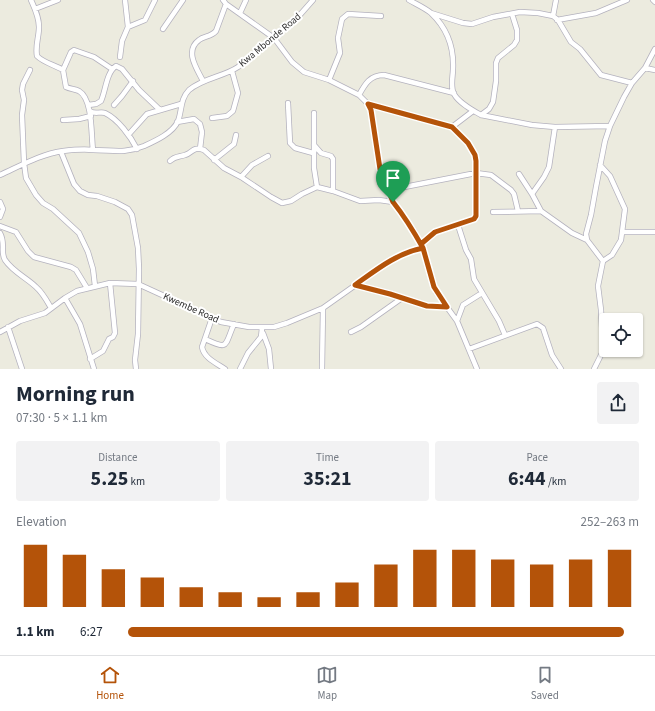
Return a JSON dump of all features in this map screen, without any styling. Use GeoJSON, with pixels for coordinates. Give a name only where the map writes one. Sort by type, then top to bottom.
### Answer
{"type":"FeatureCollection","features":[{"type":"Feature","properties":{"kind":"street"},"geometry":{"type":"LineString","coordinates":[[31,0],[35,9],[39,27],[37,56],[63,70]]}},
{"type":"Feature","properties":{"kind":"street"},"geometry":{"type":"LineString","coordinates":[[35,9],[58,0]]}},
{"type":"Feature","properties":{"kind":"street"},"geometry":{"type":"LineString","coordinates":[[120,56],[122,41],[128,27],[125,0]]}},
{"type":"Feature","properties":{"kind":"street"},"geometry":{"type":"LineString","coordinates":[[128,27],[145,20],[155,0]]}},
{"type":"Feature","properties":{"kind":"street"},"geometry":{"type":"LineString","coordinates":[[163,29],[183,0]]}},
{"type":"Feature","properties":{"kind":"street"},"geometry":{"type":"LineString","coordinates":[[240,13],[246,0]]}},
{"type":"Feature","properties":{"kind":"street","name":"Kwa Mbonde Road"},"geometry":{"type":"LineString","coordinates":[[177,122],[183,97],[188,92],[203,81],[232,71],[298,17],[313,0]]}},
{"type":"Feature","properties":{"kind":"street"},"geometry":{"type":"LineString","coordinates":[[409,0],[430,13],[463,23],[472,24],[493,17],[520,12],[553,16],[571,42],[580,49],[601,75],[632,83]]}},
{"type":"Feature","properties":{"kind":"street"},"geometry":{"type":"LineString","coordinates":[[553,16],[556,0]]}},
{"type":"Feature","properties":{"kind":"street"},"geometry":{"type":"LineString","coordinates":[[557,20],[596,13],[627,0]]}},
{"type":"Feature","properties":{"kind":"street"},"geometry":{"type":"LineString","coordinates":[[203,81],[194,63],[192,49],[199,40],[213,34],[216,31],[225,2],[274,38],[297,67],[304,72],[329,80],[358,95],[368,104],[371,110],[380,169],[393,202],[414,231],[422,246],[434,287],[456,321],[477,369]]}},
{"type":"Feature","properties":{"kind":"street"},"geometry":{"type":"LineString","coordinates":[[430,13],[443,28],[452,47],[454,60],[452,87],[454,93],[473,111],[481,115],[532,125],[555,127],[610,126]]}},
{"type":"Feature","properties":{"kind":"street"},"geometry":{"type":"LineString","coordinates":[[329,80],[340,53],[338,38],[344,16],[348,14],[381,16]]}},
{"type":"Feature","properties":{"kind":"street"},"geometry":{"type":"LineString","coordinates":[[481,115],[489,109],[493,102],[496,81],[496,63],[498,58],[514,45],[517,40],[517,30],[512,14]]}},
{"type":"Feature","properties":{"kind":"street"},"geometry":{"type":"LineString","coordinates":[[594,369],[602,353],[603,346],[598,286],[602,261],[588,240],[586,234],[591,216],[600,165],[610,126],[632,83],[645,68],[655,49]]}},
{"type":"Feature","properties":{"kind":"street"},"geometry":{"type":"LineString","coordinates":[[93,150],[88,105],[80,92],[66,87],[63,70],[71,52],[74,50],[94,57],[112,69]]}},
{"type":"Feature","properties":{"kind":"street"},"geometry":{"type":"LineString","coordinates":[[88,105],[102,101],[112,69],[119,66],[160,110]]}},
{"type":"Feature","properties":{"kind":"street"},"geometry":{"type":"LineString","coordinates":[[645,68],[655,70]]}},
{"type":"Feature","properties":{"kind":"street"},"geometry":{"type":"LineString","coordinates":[[30,70],[23,84],[22,90],[24,95],[22,115],[26,178],[36,195],[43,203],[53,209],[79,233],[88,252],[93,269],[95,286]]}},
{"type":"Feature","properties":{"kind":"street"},"geometry":{"type":"LineString","coordinates":[[212,118],[227,116],[233,111],[238,93],[232,71]]}},
{"type":"Feature","properties":{"kind":"street"},"geometry":{"type":"LineString","coordinates":[[358,95],[365,83],[378,75],[384,75],[454,93]]}},
{"type":"Feature","properties":{"kind":"street"},"geometry":{"type":"LineString","coordinates":[[114,105],[133,81]]}},
{"type":"Feature","properties":{"kind":"street"},"geometry":{"type":"LineString","coordinates":[[288,103],[290,143],[295,148],[314,153]]}},
{"type":"Feature","properties":{"kind":"street"},"geometry":{"type":"LineString","coordinates":[[129,134],[144,116],[181,104]]}},
{"type":"Feature","properties":{"kind":"street"},"geometry":{"type":"LineString","coordinates":[[368,104],[452,127],[472,149],[475,155],[476,216],[470,221],[435,232],[422,246]]}},
{"type":"Feature","properties":{"kind":"street"},"geometry":{"type":"LineString","coordinates":[[452,127],[473,111]]}},
{"type":"Feature","properties":{"kind":"street"},"geometry":{"type":"LineString","coordinates":[[63,120],[79,119],[90,113],[105,113],[129,134],[137,149]]}},
{"type":"Feature","properties":{"kind":"street"},"geometry":{"type":"LineString","coordinates":[[314,113],[314,168],[317,187]]}},
{"type":"Feature","properties":{"kind":"street"},"geometry":{"type":"LineString","coordinates":[[0,175],[24,163],[61,152],[93,150],[120,152],[137,149],[167,133],[177,122],[194,120],[200,124],[202,132],[200,149]]}},
{"type":"Feature","properties":{"kind":"street"},"geometry":{"type":"LineString","coordinates":[[532,194],[549,167],[555,127]]}},
{"type":"Feature","properties":{"kind":"street"},"geometry":{"type":"LineString","coordinates":[[214,160],[234,144],[236,135]]}},
{"type":"Feature","properties":{"kind":"street"},"geometry":{"type":"LineString","coordinates":[[314,145],[320,153],[331,156],[333,159],[333,191]]}},
{"type":"Feature","properties":{"kind":"street"},"geometry":{"type":"LineString","coordinates":[[170,161],[175,157],[187,155],[193,150],[200,149],[208,153],[224,168],[282,203],[291,201],[317,187],[360,201],[379,200],[393,202]]}},
{"type":"Feature","properties":{"kind":"street"},"geometry":{"type":"LineString","coordinates":[[61,152],[74,184],[80,191],[88,195],[97,196],[115,202],[131,212],[138,248],[138,334],[136,369]]}},
{"type":"Feature","properties":{"kind":"street"},"geometry":{"type":"LineString","coordinates":[[241,177],[252,165],[268,156]]}},
{"type":"Feature","properties":{"kind":"street"},"geometry":{"type":"LineString","coordinates":[[600,165],[610,176],[625,209],[621,240],[612,255],[602,261]]}},
{"type":"Feature","properties":{"kind":"street"},"geometry":{"type":"LineString","coordinates":[[389,190],[476,173],[491,175],[511,190],[514,194],[518,211]]}},
{"type":"Feature","properties":{"kind":"street"},"geometry":{"type":"LineString","coordinates":[[519,174],[541,211],[572,233],[588,240]]}},
{"type":"Feature","properties":{"kind":"street"},"geometry":{"type":"LineString","coordinates":[[0,202],[3,209],[0,217]]}},
{"type":"Feature","properties":{"kind":"street"},"geometry":{"type":"LineString","coordinates":[[493,212],[541,211]]}},
{"type":"Feature","properties":{"kind":"street"},"geometry":{"type":"LineString","coordinates":[[458,225],[466,250],[471,259],[474,279],[499,321],[505,335]]}},
{"type":"Feature","properties":{"kind":"street"},"geometry":{"type":"LineString","coordinates":[[0,226],[16,232],[28,251],[34,256],[71,267],[76,270],[87,288]]}},
{"type":"Feature","properties":{"kind":"street"},"geometry":{"type":"LineString","coordinates":[[623,232],[655,232]]}},
{"type":"Feature","properties":{"kind":"street"},"geometry":{"type":"LineString","coordinates":[[0,233],[4,241],[4,258],[23,278],[36,286],[52,308]]}},
{"type":"Feature","properties":{"kind":"street","name":"Kwembe Road"},"geometry":{"type":"LineString","coordinates":[[0,332],[20,320],[45,312],[77,291],[110,283],[138,284],[221,322],[262,330],[287,323],[323,308],[391,260],[422,246]]}},
{"type":"Feature","properties":{"kind":"street"},"geometry":{"type":"LineString","coordinates":[[90,358],[103,351],[109,340],[113,337],[114,333],[110,283]]}},
{"type":"Feature","properties":{"kind":"street"},"geometry":{"type":"LineString","coordinates":[[355,285],[427,306],[447,307]]}},
{"type":"Feature","properties":{"kind":"street"},"geometry":{"type":"LineString","coordinates":[[456,321],[463,305],[482,293]]}},
{"type":"Feature","properties":{"kind":"street"},"geometry":{"type":"LineString","coordinates":[[65,298],[80,324],[94,369]]}},
{"type":"Feature","properties":{"kind":"street"},"geometry":{"type":"LineString","coordinates":[[351,332],[379,315],[402,298]]}},
{"type":"Feature","properties":{"kind":"street"},"geometry":{"type":"LineString","coordinates":[[322,369],[323,308]]}},
{"type":"Feature","properties":{"kind":"street"},"geometry":{"type":"LineString","coordinates":[[212,318],[202,347],[204,354],[225,369]]}},
{"type":"Feature","properties":{"kind":"street"},"geometry":{"type":"LineString","coordinates":[[204,339],[223,346],[226,343],[234,324]]}},
{"type":"Feature","properties":{"kind":"street"},"geometry":{"type":"LineString","coordinates":[[469,349],[537,324],[543,328],[552,355],[561,369]]}},
{"type":"Feature","properties":{"kind":"street"},"geometry":{"type":"LineString","coordinates":[[8,326],[22,369]]}},
{"type":"Feature","properties":{"kind":"street"},"geometry":{"type":"LineString","coordinates":[[240,369],[248,353],[261,337],[262,330]]}},
{"type":"Feature","properties":{"kind":"street"},"geometry":{"type":"LineString","coordinates":[[262,330],[269,348],[271,369]]}},
{"type":"Feature","properties":{"kind":"route"},"geometry":{"type":"LineString","coordinates":[[393,202],[380,169],[371,110],[368,104],[452,127],[468,143],[475,155],[477,197],[476,216],[474,219],[435,232],[421,244],[423,248],[413,250],[391,260],[355,285],[427,306],[447,307],[439,297],[434,287],[429,266],[423,248],[421,244],[400,210],[393,202]]}}]}
